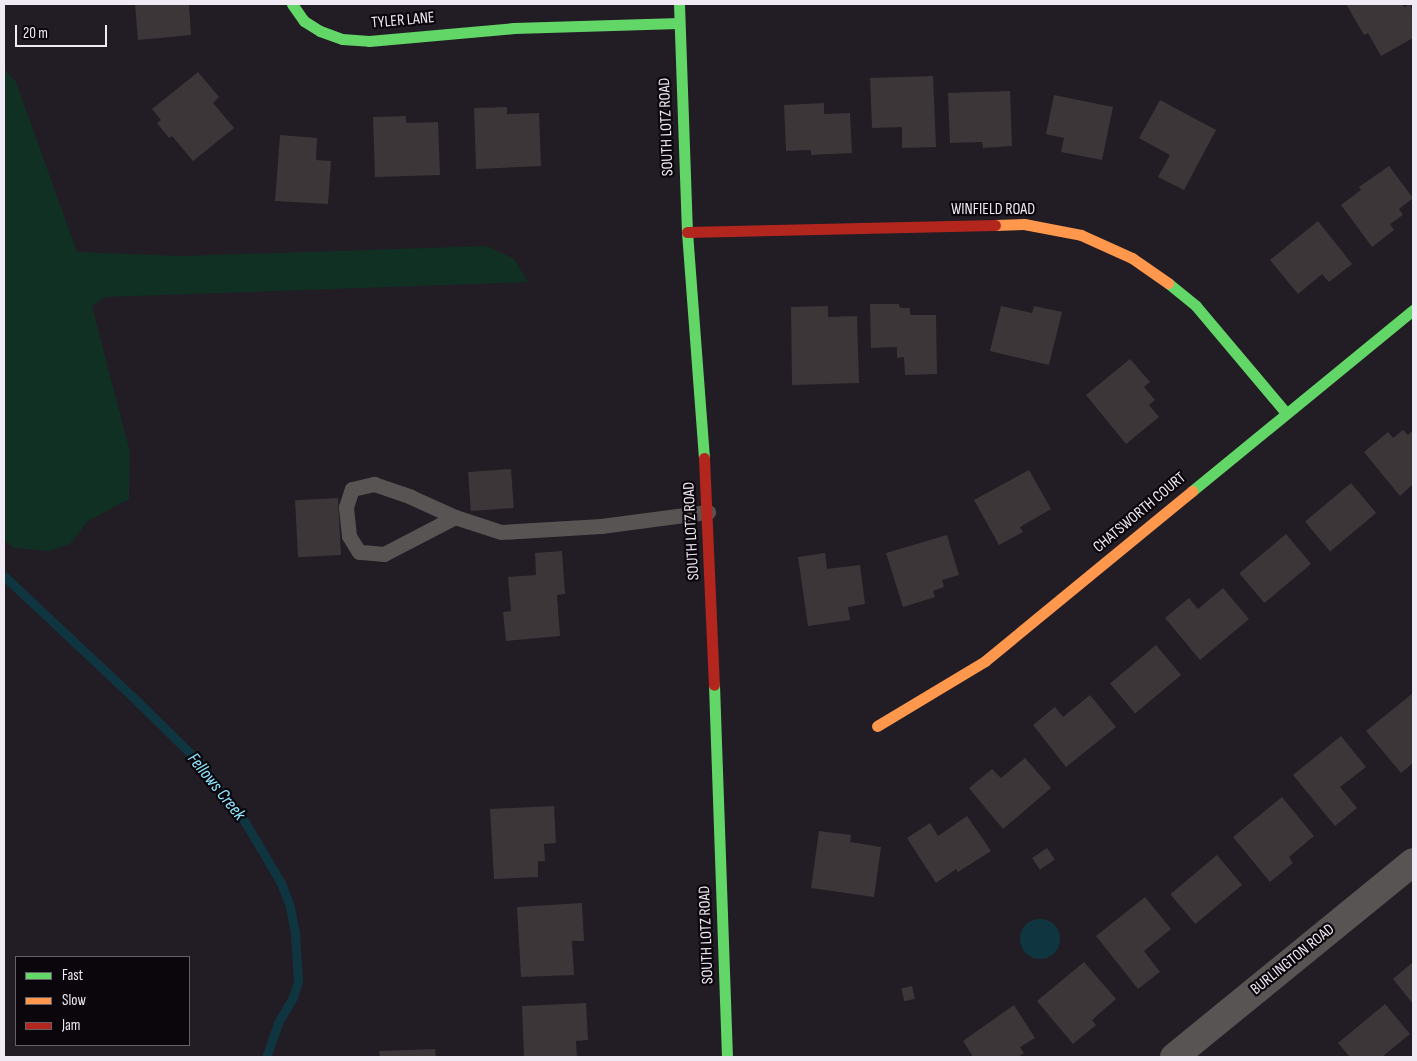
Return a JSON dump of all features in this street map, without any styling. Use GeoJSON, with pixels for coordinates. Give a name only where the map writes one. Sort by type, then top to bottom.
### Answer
{"type":"FeatureCollection","features":[{"type":"Feature","properties":{"kind":"street","name":"TYLER LANE"},"geometry":{"type":"LineString","coordinates":[[292,4],[304,20],[320,31],[342,39],[368,41],[514,28],[679,23]]}},
{"type":"Feature","properties":{"kind":"street","name":"SOUTH LOTZ ROAD"},"geometry":{"type":"LineString","coordinates":[[679,4],[687,232],[708,512],[727,1057]]}},
{"type":"Feature","properties":{"kind":"street","name":"WINFIELD ROAD"},"geometry":{"type":"LineString","coordinates":[[687,232],[1024,224],[1081,235],[1132,258],[1181,292],[1196,306],[1286,413]]}},
{"type":"Feature","properties":{"kind":"street","name":"CHATSWORTH COURT"},"geometry":{"type":"LineString","coordinates":[[877,726],[985,661],[1376,338],[1413,310]]}},
{"type":"Feature","properties":{"kind":"street","name":"BURLINGTON ROAD"},"geometry":{"type":"LineString","coordinates":[[1174,1057],[1413,862]]}},
{"type":"Feature","properties":{"kind":"lane"},"geometry":{"type":"LineString","coordinates":[[455,517],[384,554],[359,552],[349,536],[346,507],[352,489],[374,484],[412,496],[455,517],[501,532],[601,526],[708,512]]}},
{"type":"Feature","properties":{"kind":"green space"},"geometry":{"type":"Polygon","coordinates":[[[4,69],[16,82],[77,252],[182,256],[487,246],[514,259],[528,282],[105,297],[92,306],[130,452],[129,499],[88,521],[70,544],[49,551],[14,548],[4,540],[4,69]]]}},
{"type":"Feature","properties":{"kind":"water"},"geometry":{"type":"Polygon","coordinates":[[[1044,919],[1051,922],[1057,928],[1060,939],[1059,947],[1051,956],[1044,959],[1036,959],[1029,956],[1021,947],[1020,935],[1023,928],[1032,920],[1044,919]]]}},
{"type":"Feature","properties":{"kind":"building"},"geometry":{"type":"Polygon","coordinates":[[[135,4],[189,4],[191,35],[138,40],[135,4]]]}},
{"type":"Feature","properties":{"kind":"building"},"geometry":{"type":"Polygon","coordinates":[[[1346,4],[1402,4],[1404,7],[1410,4],[1413,11],[1413,38],[1381,56],[1368,33],[1364,35],[1346,4]]]}},
{"type":"Feature","properties":{"kind":"building"},"geometry":{"type":"Polygon","coordinates":[[[198,72],[219,97],[213,103],[234,128],[193,161],[172,136],[169,138],[157,123],[161,120],[152,109],[198,72]]]}},
{"type":"Feature","properties":{"kind":"building"},"geometry":{"type":"Polygon","coordinates":[[[933,76],[936,147],[902,148],[902,127],[872,128],[870,78],[933,76]]]}},
{"type":"Feature","properties":{"kind":"building"},"geometry":{"type":"Polygon","coordinates":[[[1010,91],[1012,146],[983,148],[982,142],[950,143],[948,93],[1010,91]]]}},
{"type":"Feature","properties":{"kind":"building"},"geometry":{"type":"Polygon","coordinates":[[[1054,95],[1113,107],[1102,160],[1061,152],[1064,138],[1046,134],[1054,95]]]}},
{"type":"Feature","properties":{"kind":"building"},"geometry":{"type":"Polygon","coordinates":[[[1160,100],[1216,130],[1184,190],[1158,177],[1170,155],[1139,138],[1160,100]]]}},
{"type":"Feature","properties":{"kind":"building"},"geometry":{"type":"Polygon","coordinates":[[[824,103],[824,114],[850,113],[852,153],[811,155],[811,150],[786,151],[784,105],[824,103]]]}},
{"type":"Feature","properties":{"kind":"building"},"geometry":{"type":"Polygon","coordinates":[[[507,107],[507,114],[539,113],[541,166],[476,169],[474,108],[507,107]]]}},
{"type":"Feature","properties":{"kind":"building"},"geometry":{"type":"Polygon","coordinates":[[[406,116],[406,123],[438,122],[440,175],[375,177],[373,117],[406,116]]]}},
{"type":"Feature","properties":{"kind":"building"},"geometry":{"type":"Polygon","coordinates":[[[280,135],[317,138],[316,160],[331,161],[328,204],[275,201],[280,135]]]}},
{"type":"Feature","properties":{"kind":"building"},"geometry":{"type":"Polygon","coordinates":[[[1389,166],[1413,198],[1399,209],[1403,215],[1390,224],[1394,230],[1372,247],[1341,205],[1361,190],[1359,187],[1389,166]]]}},
{"type":"Feature","properties":{"kind":"building"},"geometry":{"type":"Polygon","coordinates":[[[1318,221],[1352,264],[1329,282],[1322,274],[1298,294],[1270,260],[1318,221]]]}},
{"type":"Feature","properties":{"kind":"building"},"geometry":{"type":"Polygon","coordinates":[[[870,304],[899,304],[900,308],[910,308],[910,315],[936,315],[937,374],[905,375],[904,357],[897,358],[897,347],[871,348],[870,304]]]}},
{"type":"Feature","properties":{"kind":"building"},"geometry":{"type":"Polygon","coordinates":[[[828,306],[828,317],[857,316],[859,383],[792,385],[791,307],[828,306]]]}},
{"type":"Feature","properties":{"kind":"building"},"geometry":{"type":"Polygon","coordinates":[[[1001,306],[1032,313],[1034,306],[1062,312],[1049,365],[990,351],[1001,306]]]}},
{"type":"Feature","properties":{"kind":"building"},"geometry":{"type":"Polygon","coordinates":[[[1130,359],[1150,382],[1144,387],[1155,400],[1149,405],[1159,417],[1126,444],[1086,395],[1130,359]]]}},
{"type":"Feature","properties":{"kind":"building"},"geometry":{"type":"Polygon","coordinates":[[[1403,430],[1408,435],[1413,430],[1413,484],[1400,496],[1364,452],[1388,432],[1393,438],[1403,430]]]}},
{"type":"Feature","properties":{"kind":"building"},"geometry":{"type":"Polygon","coordinates":[[[511,469],[514,508],[471,511],[468,472],[511,469]]]}},
{"type":"Feature","properties":{"kind":"building"},"geometry":{"type":"Polygon","coordinates":[[[1029,470],[1051,509],[1020,527],[1023,532],[999,545],[974,500],[1029,470]]]}},
{"type":"Feature","properties":{"kind":"building"},"geometry":{"type":"Polygon","coordinates":[[[1351,483],[1376,513],[1330,551],[1305,522],[1351,483]]]}},
{"type":"Feature","properties":{"kind":"building"},"geometry":{"type":"Polygon","coordinates":[[[338,498],[341,555],[298,557],[295,500],[338,498]]]}},
{"type":"Feature","properties":{"kind":"building"},"geometry":{"type":"Polygon","coordinates":[[[1286,534],[1311,564],[1264,603],[1239,573],[1286,534]]]}},
{"type":"Feature","properties":{"kind":"building"},"geometry":{"type":"Polygon","coordinates":[[[947,535],[959,575],[942,580],[944,587],[933,591],[935,597],[903,607],[886,553],[947,535]]]}},
{"type":"Feature","properties":{"kind":"building"},"geometry":{"type":"Polygon","coordinates":[[[562,551],[565,594],[557,595],[560,636],[506,641],[503,612],[511,611],[508,577],[536,575],[535,553],[562,551]]]}},
{"type":"Feature","properties":{"kind":"building"},"geometry":{"type":"Polygon","coordinates":[[[825,553],[827,569],[860,565],[865,604],[848,607],[850,620],[808,626],[798,557],[825,553]]]}},
{"type":"Feature","properties":{"kind":"building"},"geometry":{"type":"Polygon","coordinates":[[[1223,588],[1249,619],[1200,660],[1165,618],[1189,598],[1198,609],[1223,588]]]}},
{"type":"Feature","properties":{"kind":"building"},"geometry":{"type":"Polygon","coordinates":[[[1156,645],[1181,675],[1135,713],[1110,684],[1156,645]]]}},
{"type":"Feature","properties":{"kind":"building"},"geometry":{"type":"Polygon","coordinates":[[[1413,693],[1413,763],[1401,773],[1366,731],[1413,693]]]}},
{"type":"Feature","properties":{"kind":"building"},"geometry":{"type":"Polygon","coordinates":[[[1090,695],[1116,727],[1066,767],[1033,725],[1055,707],[1063,717],[1090,695]]]}},
{"type":"Feature","properties":{"kind":"building"},"geometry":{"type":"Polygon","coordinates":[[[1341,736],[1366,767],[1340,787],[1357,808],[1335,826],[1293,775],[1341,736]]]}},
{"type":"Feature","properties":{"kind":"building"},"geometry":{"type":"Polygon","coordinates":[[[1025,758],[1051,788],[1003,829],[969,788],[992,769],[1001,778],[1025,758]]]}},
{"type":"Feature","properties":{"kind":"building"},"geometry":{"type":"Polygon","coordinates":[[[1282,797],[1314,836],[1289,857],[1293,863],[1270,882],[1233,837],[1282,797]]]}},
{"type":"Feature","properties":{"kind":"building"},"geometry":{"type":"Polygon","coordinates":[[[554,806],[556,843],[544,844],[545,861],[538,861],[538,877],[494,879],[490,809],[554,806]]]}},
{"type":"Feature","properties":{"kind":"building"},"geometry":{"type":"Polygon","coordinates":[[[967,816],[991,851],[958,872],[956,869],[936,883],[907,838],[930,823],[938,836],[967,816]]]}},
{"type":"Feature","properties":{"kind":"building"},"geometry":{"type":"Polygon","coordinates":[[[819,831],[851,835],[850,842],[881,847],[874,897],[811,888],[819,831]]]}},
{"type":"Feature","properties":{"kind":"building"},"geometry":{"type":"Polygon","coordinates":[[[1047,848],[1055,860],[1040,870],[1032,858],[1047,848]]]}},
{"type":"Feature","properties":{"kind":"building"},"geometry":{"type":"Polygon","coordinates":[[[1217,855],[1242,885],[1195,924],[1170,894],[1217,855]]]}},
{"type":"Feature","properties":{"kind":"building"},"geometry":{"type":"Polygon","coordinates":[[[1145,897],[1171,929],[1144,951],[1160,972],[1138,989],[1096,936],[1145,897]]]}},
{"type":"Feature","properties":{"kind":"building"},"geometry":{"type":"Polygon","coordinates":[[[582,903],[584,941],[572,941],[574,975],[521,977],[517,907],[582,903]]]}},
{"type":"Feature","properties":{"kind":"building"},"geometry":{"type":"Polygon","coordinates":[[[1084,962],[1116,999],[1092,1020],[1096,1025],[1073,1044],[1037,1001],[1084,962]]]}},
{"type":"Feature","properties":{"kind":"building"},"geometry":{"type":"Polygon","coordinates":[[[1413,962],[1413,1004],[1393,979],[1413,962]]]}},
{"type":"Feature","properties":{"kind":"building"},"geometry":{"type":"Polygon","coordinates":[[[912,986],[915,999],[904,1001],[901,988],[912,986]]]}},
{"type":"Feature","properties":{"kind":"building"},"geometry":{"type":"Polygon","coordinates":[[[586,1003],[588,1040],[576,1041],[577,1057],[524,1057],[522,1006],[586,1003]]]}},
{"type":"Feature","properties":{"kind":"building"},"geometry":{"type":"Polygon","coordinates":[[[1385,1004],[1410,1034],[1382,1057],[1350,1057],[1338,1043],[1385,1004]]]}},
{"type":"Feature","properties":{"kind":"building"},"geometry":{"type":"Polygon","coordinates":[[[1014,1005],[1035,1038],[1020,1047],[1024,1053],[1018,1057],[973,1057],[963,1041],[1014,1005]]]}},
{"type":"Feature","properties":{"kind":"building"},"geometry":{"type":"Polygon","coordinates":[[[435,1049],[436,1057],[380,1057],[379,1051],[435,1049]]]}},
{"type":"Feature","properties":{"kind":"waterway","name":"Fellows Creek"},"geometry":{"type":"LineString","coordinates":[[4,576],[200,763],[245,822],[281,883],[290,907],[295,932],[298,981],[293,997],[278,1023],[266,1057]]}},
{"type":"Feature","properties":{"kind":"traffic: fast"},"geometry":{"type":"LineString","coordinates":[[292,4],[304,21],[320,31],[342,39],[369,41],[514,28],[679,23]]}},
{"type":"Feature","properties":{"kind":"traffic: fast"},"geometry":{"type":"LineString","coordinates":[[679,4],[687,232],[704,458]]}},
{"type":"Feature","properties":{"kind":"traffic: fast"},"geometry":{"type":"LineString","coordinates":[[1168,283],[1196,306],[1286,413]]}},
{"type":"Feature","properties":{"kind":"traffic: fast"},"geometry":{"type":"LineString","coordinates":[[1192,491],[1413,310]]}},
{"type":"Feature","properties":{"kind":"traffic: fast"},"geometry":{"type":"LineString","coordinates":[[714,685],[727,1057]]}},
{"type":"Feature","properties":{"kind":"traffic: slow"},"geometry":{"type":"LineString","coordinates":[[995,225],[1024,224],[1081,235],[1132,258],[1168,283]]}},
{"type":"Feature","properties":{"kind":"traffic: slow"},"geometry":{"type":"LineString","coordinates":[[877,726],[985,661],[1192,491]]}},
{"type":"Feature","properties":{"kind":"traffic: jam"},"geometry":{"type":"LineString","coordinates":[[687,232],[995,225]]}},
{"type":"Feature","properties":{"kind":"traffic: jam"},"geometry":{"type":"LineString","coordinates":[[704,458],[714,685]]}}]}
